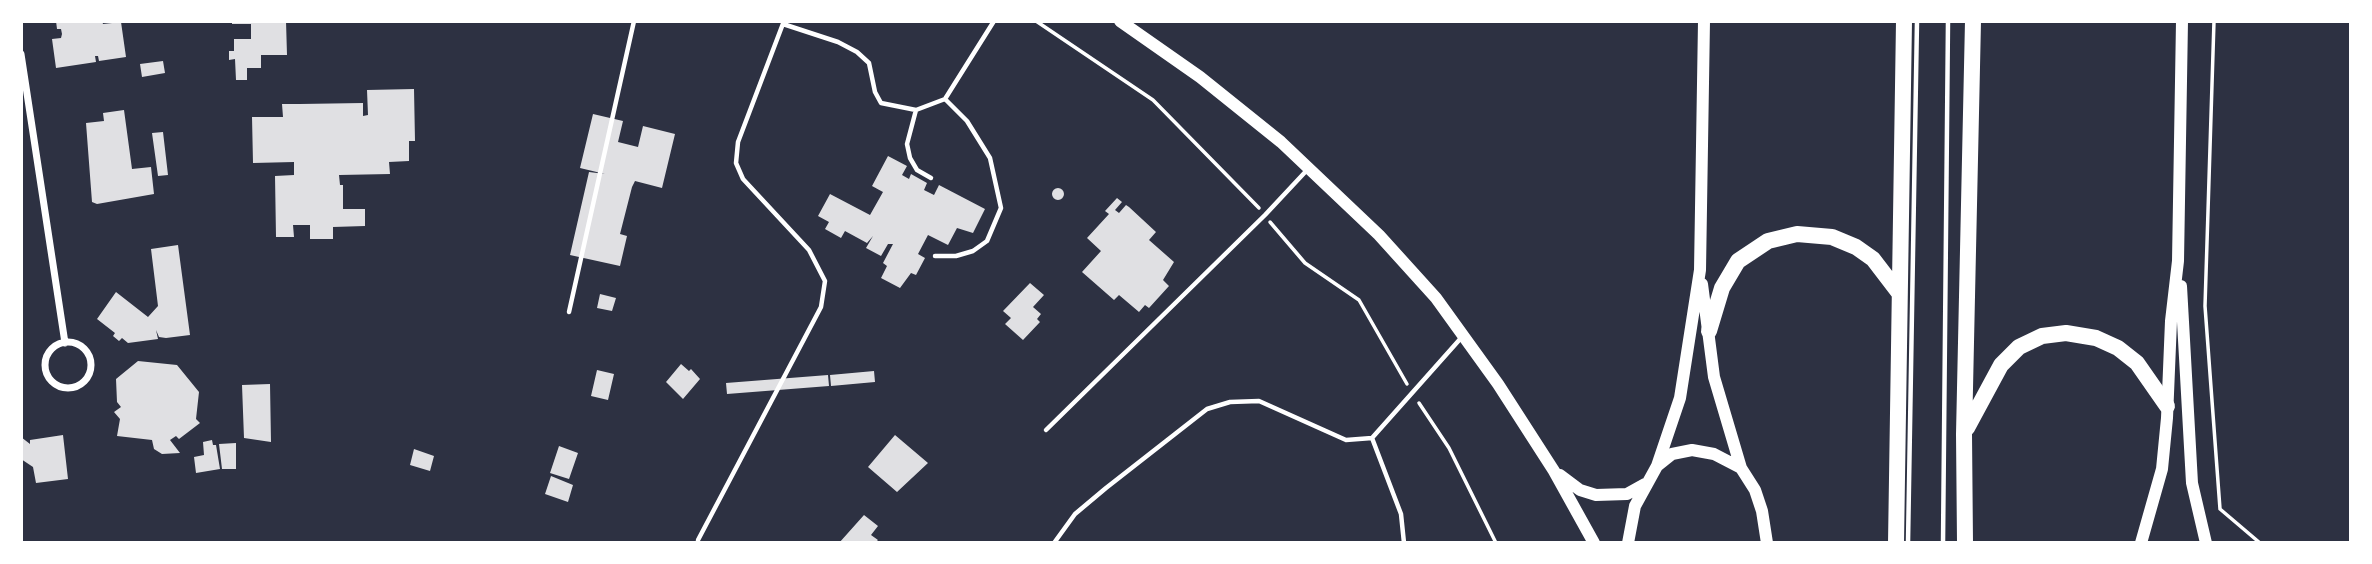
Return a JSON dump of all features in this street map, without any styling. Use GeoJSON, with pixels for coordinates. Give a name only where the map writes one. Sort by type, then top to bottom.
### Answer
{"type":"FeatureCollection","features":[{"type":"Feature","properties":{"kind":"highway"},"geometry":{"type":"LineString","coordinates":[[1896,543],[1904,21]]}},
{"type":"Feature","properties":{"kind":"highway"},"geometry":{"type":"LineString","coordinates":[[1965,543],[1964,434],[1973,21]]}},
{"type":"Feature","properties":{"kind":"highway"},"geometry":{"type":"LineString","coordinates":[[1709,331],[1722,288],[1738,261],[1768,241],[1797,233],[1832,237],[1856,247],[1873,258],[1899,293]]}},
{"type":"Feature","properties":{"kind":"highway"},"geometry":{"type":"LineString","coordinates":[[1964,434],[2001,365],[2020,347],[2042,336],[2066,333],[2096,338],[2118,348],[2137,363],[2167,406]]}},
{"type":"Feature","properties":{"kind":"street"},"geometry":{"type":"LineString","coordinates":[[1120,21],[1200,77],[1281,142],[1378,235],[1436,298],[1554,471],[1594,543]]}},
{"type":"Feature","properties":{"kind":"street"},"geometry":{"type":"LineString","coordinates":[[1629,543],[1635,506],[1657,466],[1680,398],[1700,270],[1703,21]]}},
{"type":"Feature","properties":{"kind":"street"},"geometry":{"type":"LineString","coordinates":[[2141,543],[2162,469],[2179,261],[2182,21]]}},
{"type":"Feature","properties":{"kind":"street"},"geometry":{"type":"LineString","coordinates":[[21,54],[65,343]]}},
{"type":"Feature","properties":{"kind":"street"},"geometry":{"type":"LineString","coordinates":[[2179,261],[2192,483],[2206,543]]}},
{"type":"Feature","properties":{"kind":"street"},"geometry":{"type":"LineString","coordinates":[[1700,270],[1717,390],[1741,468],[1755,490],[1762,511],[1766,543]]}},
{"type":"Feature","properties":{"kind":"street"},"geometry":{"type":"LineString","coordinates":[[65,343],[83,348],[91,362],[88,377],[75,387],[60,386],[53,382],[46,368],[48,353],[65,343]]}},
{"type":"Feature","properties":{"kind":"street"},"geometry":{"type":"LineString","coordinates":[[1657,466],[1672,454],[1692,450],[1714,454],[1741,468]]}},
{"type":"Feature","properties":{"kind":"street"},"geometry":{"type":"LineString","coordinates":[[1554,471],[1580,490],[1595,495],[1626,494],[1645,484]]}},
{"type":"Feature","properties":{"kind":"lane"},"geometry":{"type":"LineString","coordinates":[[569,312],[634,21]]}},
{"type":"Feature","properties":{"kind":"lane"},"geometry":{"type":"LineString","coordinates":[[698,540],[821,307],[825,281],[809,250],[743,179],[736,163],[738,142],[784,23],[838,41],[857,52],[869,63],[875,92],[881,103],[895,108],[916,110],[945,99],[994,21]]}},
{"type":"Feature","properties":{"kind":"lane"},"geometry":{"type":"LineString","coordinates":[[1908,543],[1917,21]]}},
{"type":"Feature","properties":{"kind":"lane"},"geometry":{"type":"LineString","coordinates":[[1942,543],[1948,21]]}},
{"type":"Feature","properties":{"kind":"lane"},"geometry":{"type":"LineString","coordinates":[[935,256],[956,256],[980,246],[991,234],[1001,208],[990,158],[967,121],[945,99]]}},
{"type":"Feature","properties":{"kind":"lane"},"geometry":{"type":"LineString","coordinates":[[916,110],[907,144],[910,158],[917,170],[931,178]]}},
{"type":"Feature","properties":{"kind":"lane"},"geometry":{"type":"LineString","coordinates":[[1046,430],[1265,215],[1308,168]]}},
{"type":"Feature","properties":{"kind":"lane"},"geometry":{"type":"LineString","coordinates":[[1054,543],[1075,514],[1106,488],[1185,423],[1219,405],[1259,401],[1346,440],[1372,438],[1462,336]]}},
{"type":"Feature","properties":{"kind":"lane"},"geometry":{"type":"LineString","coordinates":[[1372,438],[1401,514],[1404,543]]}},
{"type":"Feature","properties":{"kind":"path"},"geometry":{"type":"LineString","coordinates":[[1036,21],[1153,100],[1265,215],[1305,263],[1359,300],[1413,393],[1449,448],[1496,543]]}},
{"type":"Feature","properties":{"kind":"path"},"geometry":{"type":"LineString","coordinates":[[2214,21],[2204,306],[2220,509],[2260,543]]}},
{"type":"Feature","properties":{"kind":"building"},"geometry":{"type":"Polygon","coordinates":[[[56,21],[102,21],[103,24],[121,22],[126,57],[99,61],[98,56],[95,56],[96,62],[56,68],[52,39],[61,38],[62,34],[61,29],[57,29],[56,21]]]}},
{"type":"Feature","properties":{"kind":"building"},"geometry":{"type":"Polygon","coordinates":[[[232,21],[286,21],[287,55],[261,55],[261,68],[247,68],[247,80],[236,80],[235,59],[229,60],[229,51],[234,51],[234,39],[251,39],[251,24],[232,24],[232,21]]]}},
{"type":"Feature","properties":{"kind":"building"},"geometry":{"type":"Polygon","coordinates":[[[163,61],[165,73],[142,77],[140,64],[163,61]]]}},
{"type":"Feature","properties":{"kind":"building"},"geometry":{"type":"Polygon","coordinates":[[[414,89],[415,141],[409,141],[409,161],[389,162],[390,174],[339,175],[340,185],[343,185],[343,209],[365,209],[365,226],[333,227],[333,239],[310,239],[310,225],[293,225],[294,237],[276,237],[275,176],[294,175],[294,162],[253,163],[252,117],[283,117],[282,104],[363,103],[363,116],[368,115],[367,90],[414,89]]]}},
{"type":"Feature","properties":{"kind":"building"},"geometry":{"type":"Polygon","coordinates":[[[124,110],[132,169],[151,167],[154,194],[97,204],[92,202],[86,123],[104,121],[103,113],[124,110]]]}},
{"type":"Feature","properties":{"kind":"building"},"geometry":{"type":"Polygon","coordinates":[[[593,114],[623,121],[618,142],[638,147],[643,126],[675,134],[662,188],[635,181],[632,187],[620,234],[627,236],[620,266],[570,255],[589,172],[605,174],[580,168],[593,114]]]}},
{"type":"Feature","properties":{"kind":"building"},"geometry":{"type":"Polygon","coordinates":[[[163,132],[168,175],[158,176],[152,133],[163,132]]]}},
{"type":"Feature","properties":{"kind":"building"},"geometry":{"type":"Polygon","coordinates":[[[888,156],[907,166],[902,175],[909,179],[911,174],[927,183],[924,190],[934,195],[939,185],[985,209],[973,233],[957,228],[948,245],[928,235],[918,254],[925,258],[916,275],[911,273],[900,288],[881,278],[887,266],[883,263],[893,244],[888,244],[881,256],[866,248],[873,236],[867,243],[845,231],[841,238],[825,229],[829,222],[818,216],[830,194],[870,215],[883,192],[872,186],[888,156]]]}},
{"type":"Feature","properties":{"kind":"building"},"geometry":{"type":"Polygon","coordinates":[[[1053,189],[1063,189],[1063,199],[1053,199],[1053,189]]]}},
{"type":"Feature","properties":{"kind":"building"},"geometry":{"type":"Polygon","coordinates":[[[1117,198],[1122,202],[1115,210],[1119,213],[1126,205],[1129,207],[1156,232],[1149,240],[1174,262],[1163,280],[1169,286],[1149,308],[1145,305],[1139,312],[1119,295],[1114,300],[1082,272],[1101,251],[1087,238],[1109,214],[1105,211],[1117,198]]]}},
{"type":"Feature","properties":{"kind":"building"},"geometry":{"type":"Polygon","coordinates":[[[178,245],[190,335],[159,337],[156,330],[158,339],[128,343],[122,338],[119,341],[113,336],[115,333],[97,319],[116,292],[148,317],[158,306],[151,249],[178,245]]]}},
{"type":"Feature","properties":{"kind":"building"},"geometry":{"type":"Polygon","coordinates":[[[1030,283],[1044,295],[1033,307],[1041,314],[1037,319],[1040,322],[1023,340],[1005,324],[1011,318],[1003,311],[1030,283]]]}},
{"type":"Feature","properties":{"kind":"building"},"geometry":{"type":"Polygon","coordinates":[[[600,294],[616,298],[612,311],[597,308],[600,294]]]}},
{"type":"Feature","properties":{"kind":"building"},"geometry":{"type":"Polygon","coordinates":[[[138,361],[177,365],[199,392],[196,419],[200,423],[179,439],[176,436],[170,440],[180,453],[162,454],[154,449],[152,440],[117,436],[120,419],[114,412],[121,407],[117,402],[116,379],[138,361]]]}},
{"type":"Feature","properties":{"kind":"building"},"geometry":{"type":"Polygon","coordinates":[[[681,364],[689,371],[691,369],[700,379],[683,399],[666,382],[681,364]]]}},
{"type":"Feature","properties":{"kind":"building"},"geometry":{"type":"Polygon","coordinates":[[[597,370],[614,374],[608,400],[591,396],[597,370]]]}},
{"type":"Feature","properties":{"kind":"building"},"geometry":{"type":"Polygon","coordinates":[[[874,371],[875,382],[831,386],[830,375],[874,371]]]}},
{"type":"Feature","properties":{"kind":"building"},"geometry":{"type":"Polygon","coordinates":[[[828,375],[829,386],[727,394],[726,383],[828,375]]]}},
{"type":"Feature","properties":{"kind":"building"},"geometry":{"type":"Polygon","coordinates":[[[270,384],[271,442],[244,438],[242,385],[270,384]]]}},
{"type":"Feature","properties":{"kind":"building"},"geometry":{"type":"Polygon","coordinates":[[[63,435],[68,479],[36,483],[33,467],[21,459],[21,437],[30,444],[30,440],[63,435]]]}},
{"type":"Feature","properties":{"kind":"building"},"geometry":{"type":"Polygon","coordinates":[[[895,435],[928,463],[897,492],[868,467],[895,435]]]}},
{"type":"Feature","properties":{"kind":"building"},"geometry":{"type":"Polygon","coordinates":[[[212,440],[213,445],[216,445],[220,469],[196,473],[194,457],[204,455],[203,442],[212,440]]]}},
{"type":"Feature","properties":{"kind":"building"},"geometry":{"type":"Polygon","coordinates":[[[236,443],[236,469],[222,469],[219,444],[236,443]]]}},
{"type":"Feature","properties":{"kind":"building"},"geometry":{"type":"Polygon","coordinates":[[[559,446],[578,453],[569,479],[550,473],[559,446]]]}},
{"type":"Feature","properties":{"kind":"building"},"geometry":{"type":"Polygon","coordinates":[[[414,449],[434,456],[430,471],[410,465],[414,449]]]}},
{"type":"Feature","properties":{"kind":"building"},"geometry":{"type":"Polygon","coordinates":[[[551,476],[573,485],[568,502],[545,494],[551,476]]]}},
{"type":"Feature","properties":{"kind":"building"},"geometry":{"type":"Polygon","coordinates":[[[864,515],[878,526],[871,535],[878,540],[875,543],[839,543],[864,515]]]}}]}
